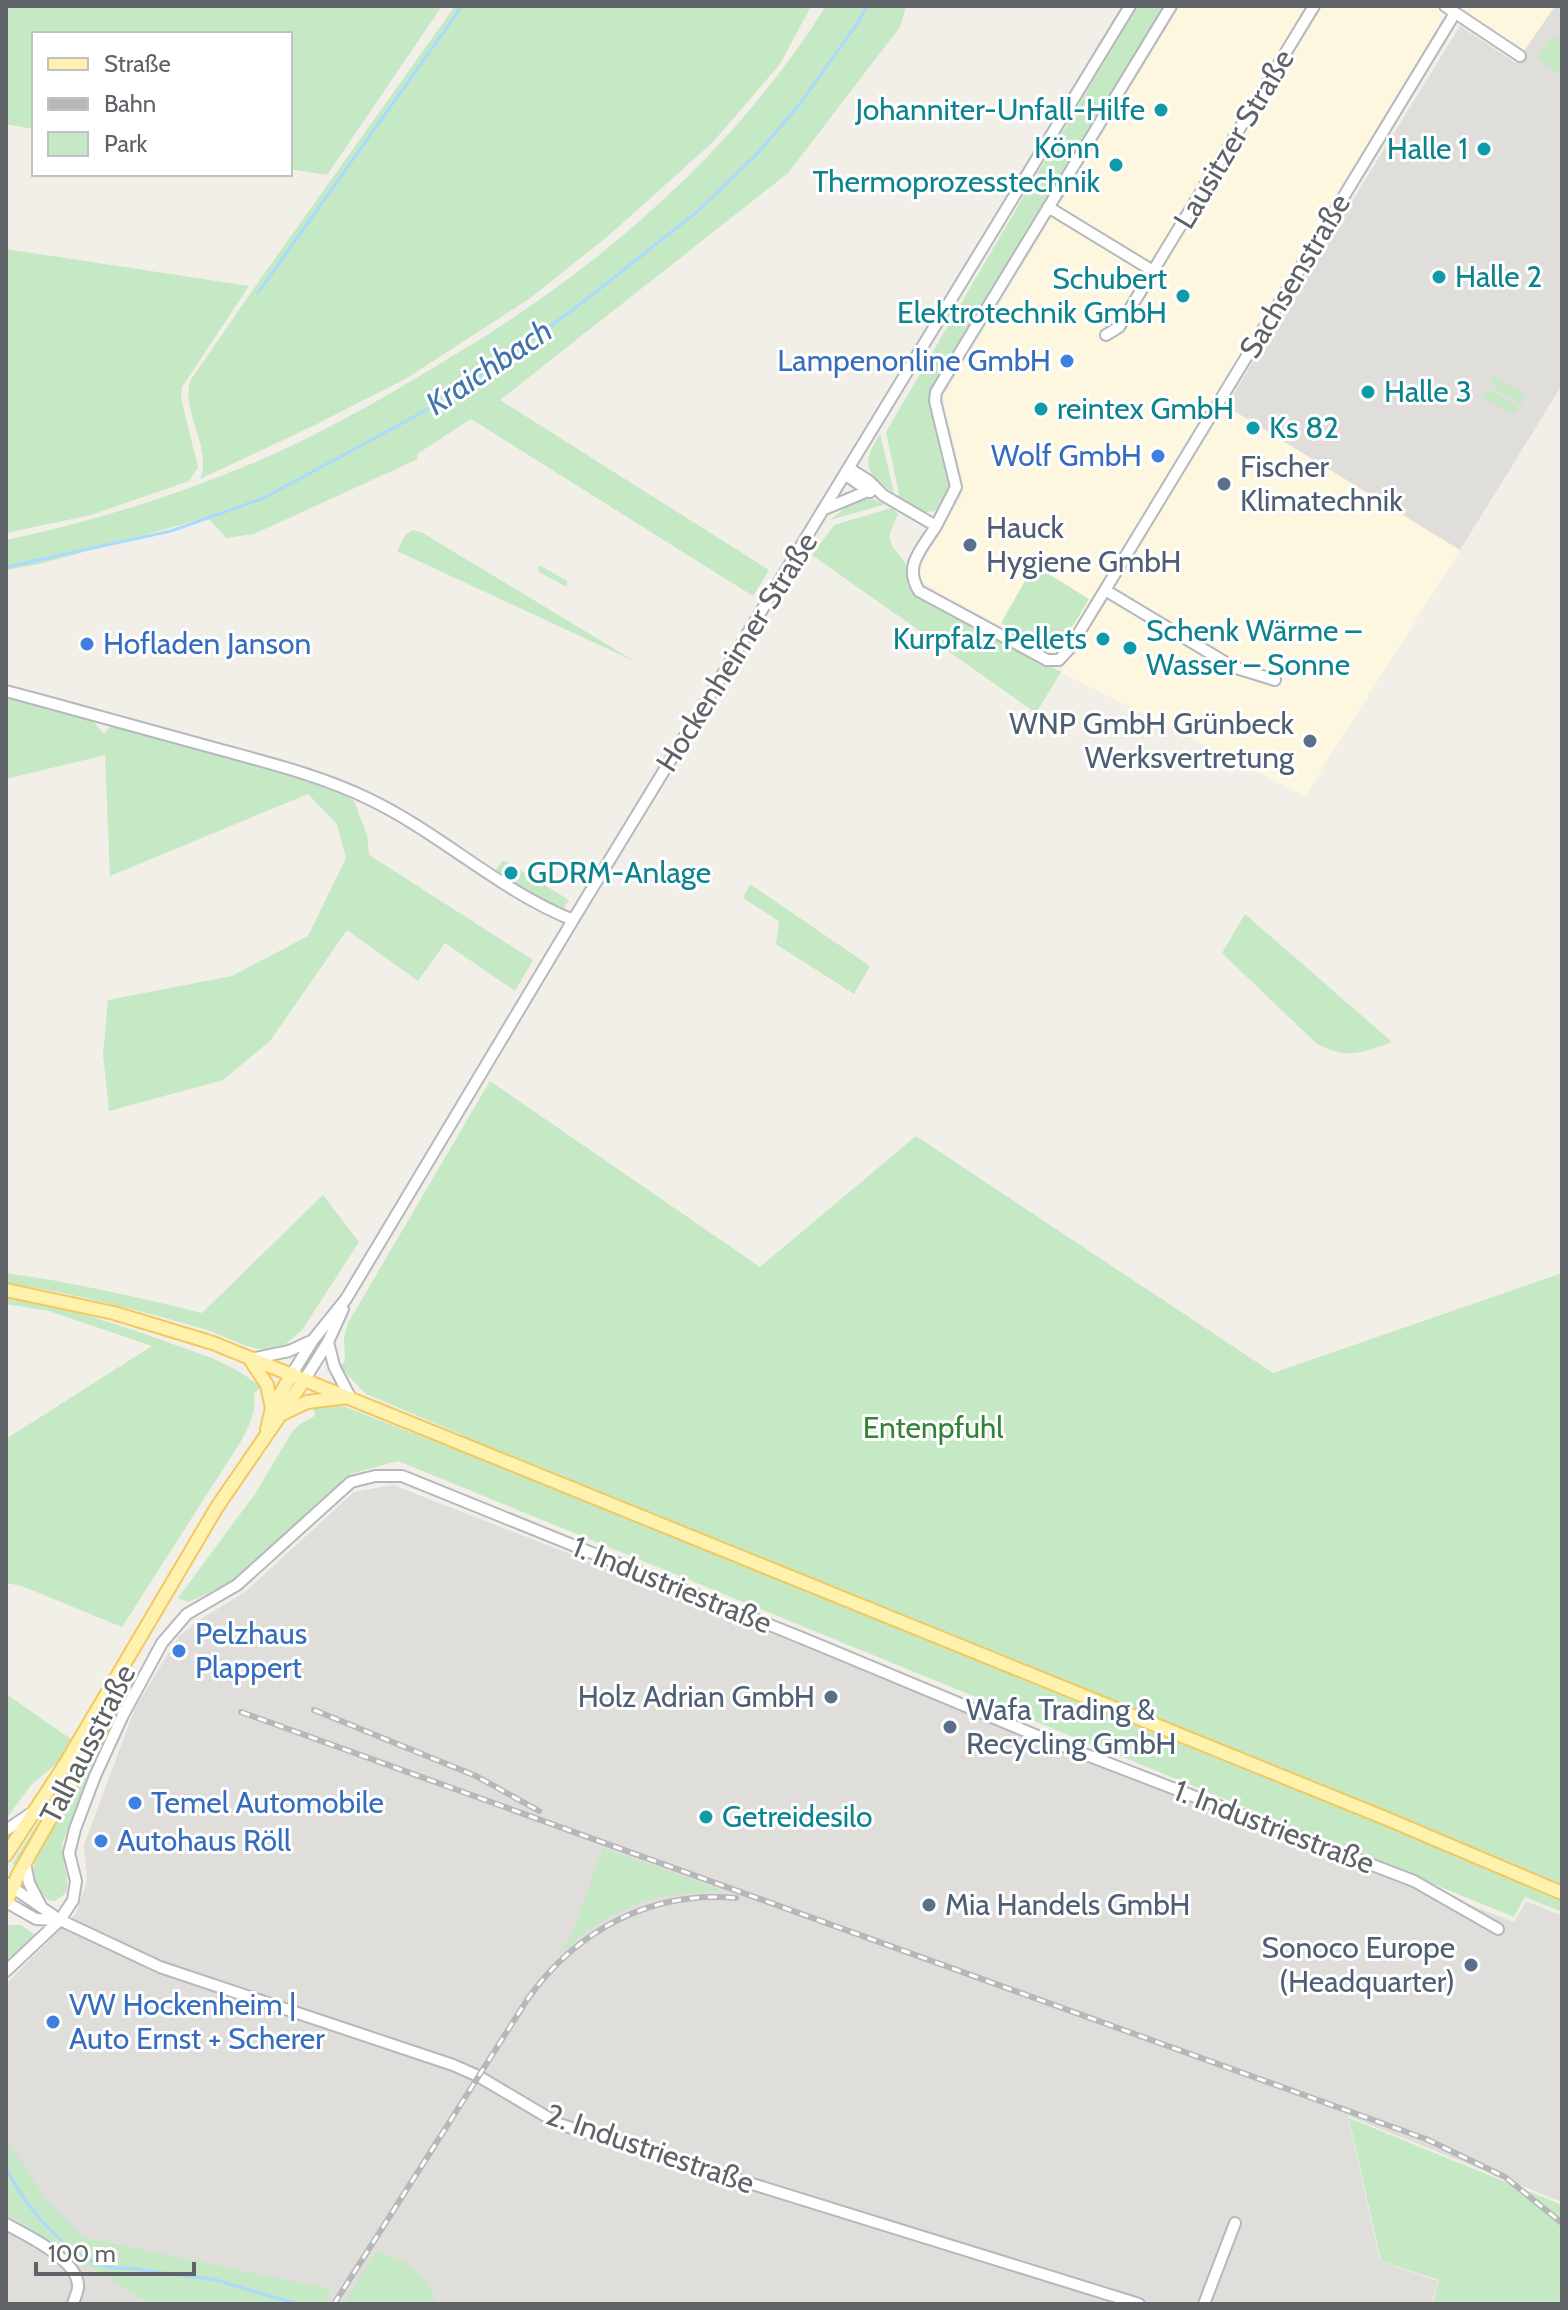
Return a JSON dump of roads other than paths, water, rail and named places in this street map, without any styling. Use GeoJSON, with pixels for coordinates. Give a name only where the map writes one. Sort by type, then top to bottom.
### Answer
{"type":"FeatureCollection","features":[{"type":"Feature","properties":{"kind":"main road"},"geometry":{"type":"LineString","coordinates":[[6,1290],[114,1313],[213,1343],[1370,1812],[1562,1893]]}},
{"type":"Feature","properties":{"kind":"main road"},"geometry":{"type":"LineString","coordinates":[[250,1359],[267,1385],[277,1411],[307,1402],[350,1397]]}},
{"type":"Feature","properties":{"kind":"main road","name":"Hockenheimer Straße"},"geometry":{"type":"LineString","coordinates":[[138,1639],[217,1507],[265,1437],[292,1374]]}},
{"type":"Feature","properties":{"kind":"main road","name":"Hockenheimer Straße"},"geometry":{"type":"LineString","coordinates":[[277,1411],[305,1379]]}},
{"type":"Feature","properties":{"kind":"main road","name":"Talhausstraße"},"geometry":{"type":"LineString","coordinates":[[6,1855],[138,1639]]}},
{"type":"Feature","properties":{"kind":"main road","name":"Talhausstraße"},"geometry":{"type":"LineString","coordinates":[[6,1902],[9,1885],[25,1863],[99,1734],[138,1639]]}},
{"type":"Feature","properties":{"kind":"street","name":"Hockenheimer Straße"},"geometry":{"type":"LineString","coordinates":[[292,1374],[313,1340],[346,1299],[1130,6]]}},
{"type":"Feature","properties":{"kind":"street"},"geometry":{"type":"LineString","coordinates":[[848,472],[869,481],[883,495],[936,526],[956,487],[935,401],[936,392],[1171,6]]}},
{"type":"Feature","properties":{"kind":"street","name":"Lausitzer Straße"},"geometry":{"type":"LineString","coordinates":[[1106,335],[1119,327],[1314,6]]}},
{"type":"Feature","properties":{"kind":"street"},"geometry":{"type":"LineString","coordinates":[[1450,9],[1520,56]]}},
{"type":"Feature","properties":{"kind":"street","name":"Sachsenstraße"},"geometry":{"type":"LineString","coordinates":[[936,526],[912,567],[912,579],[919,591],[1047,660],[1059,660],[1105,590],[1450,9]]}},
{"type":"Feature","properties":{"kind":"street"},"geometry":{"type":"LineString","coordinates":[[1048,207],[1153,271]]}},
{"type":"Feature","properties":{"kind":"street"},"geometry":{"type":"LineString","coordinates":[[848,472],[868,491],[883,495]]}},
{"type":"Feature","properties":{"kind":"street"},"geometry":{"type":"LineString","coordinates":[[825,509],[868,491]]}},
{"type":"Feature","properties":{"kind":"street"},"geometry":{"type":"LineString","coordinates":[[1105,590],[1233,667],[1275,680]]}},
{"type":"Feature","properties":{"kind":"street"},"geometry":{"type":"LineString","coordinates":[[6,691],[340,786],[372,800],[551,912],[573,920]]}},
{"type":"Feature","properties":{"kind":"street","name":"Hockenheimer Straße"},"geometry":{"type":"LineString","coordinates":[[305,1379],[328,1342],[346,1299]]}},
{"type":"Feature","properties":{"kind":"street"},"geometry":{"type":"LineString","coordinates":[[250,1359],[281,1353],[313,1340]]}},
{"type":"Feature","properties":{"kind":"street"},"geometry":{"type":"LineString","coordinates":[[328,1342],[334,1366],[350,1397]]}},
{"type":"Feature","properties":{"kind":"street","name":"1. Industriestraße"},"geometry":{"type":"LineString","coordinates":[[60,1920],[75,1895],[76,1881],[69,1853],[75,1829],[117,1727],[162,1643],[187,1614],[237,1585],[351,1482],[375,1476],[402,1476],[1040,1737],[1414,1881],[1498,1929]]}},
{"type":"Feature","properties":{"kind":"street"},"geometry":{"type":"LineString","coordinates":[[6,1830],[35,1810]]}},
{"type":"Feature","properties":{"kind":"street"},"geometry":{"type":"LineString","coordinates":[[1325,1847],[1333,1837]]}},
{"type":"Feature","properties":{"kind":"street"},"geometry":{"type":"LineString","coordinates":[[25,1863],[29,1883],[42,1907]]}},
{"type":"Feature","properties":{"kind":"street","name":"2. Industriestraße"},"geometry":{"type":"LineString","coordinates":[[9,1885],[60,1920],[160,1967],[461,2068],[559,2124],[1139,2304]]}},
{"type":"Feature","properties":{"kind":"street"},"geometry":{"type":"LineString","coordinates":[[6,1902],[36,1919],[60,1920]]}},
{"type":"Feature","properties":{"kind":"street"},"geometry":{"type":"LineString","coordinates":[[6,1971],[60,1920]]}},
{"type":"Feature","properties":{"kind":"street"},"geometry":{"type":"LineString","coordinates":[[1204,2304],[1235,2223]]}},
{"type":"Feature","properties":{"kind":"street"},"geometry":{"type":"LineString","coordinates":[[6,2224],[56,2254],[72,2269],[78,2285],[73,2304]]}},
{"type":"Feature","properties":{"kind":"waterway"},"geometry":{"type":"LineString","coordinates":[[258,293],[462,6]]}},
{"type":"Feature","properties":{"kind":"waterway","name":"Kraichbach"},"geometry":{"type":"LineString","coordinates":[[6,567],[171,531],[264,498],[443,401],[570,312],[697,212],[757,154],[799,105],[867,6]]}},
{"type":"Feature","properties":{"kind":"waterway"},"geometry":{"type":"LineString","coordinates":[[6,2168],[40,2219],[73,2250],[91,2261],[109,2267],[216,2280],[297,2304]]}},
{"type":"Feature","properties":{"kind":"railway"},"geometry":{"type":"LineString","coordinates":[[314,1710],[476,1776],[539,1811]]}},
{"type":"Feature","properties":{"kind":"railway"},"geometry":{"type":"LineString","coordinates":[[241,1712],[1426,2139],[1505,2177],[1562,2223]]}},
{"type":"Feature","properties":{"kind":"railway"},"geometry":{"type":"LineString","coordinates":[[334,2304],[527,2000],[546,1975],[592,1935],[645,1909],[705,1897],[736,1898]]}},
{"type":"Feature","properties":{"kind":"place","name":"Johanniter-Unfall-Hilfe"},"geometry":{"type":"Point","coordinates":[1161,110]}},
{"type":"Feature","properties":{"kind":"place","name":"Halle 1"},"geometry":{"type":"Point","coordinates":[1484,149]}},
{"type":"Feature","properties":{"kind":"place","name":"Könn Thermoprozesstechnik"},"geometry":{"type":"Point","coordinates":[1116,165]}},
{"type":"Feature","properties":{"kind":"place","name":"Halle 2"},"geometry":{"type":"Point","coordinates":[1439,277]}},
{"type":"Feature","properties":{"kind":"place","name":"Schubert Elektrotechnik GmbH"},"geometry":{"type":"Point","coordinates":[1183,296]}},
{"type":"Feature","properties":{"kind":"place","name":"Lampenonline GmbH"},"geometry":{"type":"Point","coordinates":[1067,361]}},
{"type":"Feature","properties":{"kind":"place","name":"Halle 3"},"geometry":{"type":"Point","coordinates":[1368,392]}},
{"type":"Feature","properties":{"kind":"place","name":"reintex GmbH"},"geometry":{"type":"Point","coordinates":[1041,409]}},
{"type":"Feature","properties":{"kind":"place","name":"Ks 82"},"geometry":{"type":"Point","coordinates":[1253,428]}},
{"type":"Feature","properties":{"kind":"place","name":"Wolf GmbH"},"geometry":{"type":"Point","coordinates":[1158,456]}},
{"type":"Feature","properties":{"kind":"place","name":"Fischer Klimatechnik"},"geometry":{"type":"Point","coordinates":[1224,484]}},
{"type":"Feature","properties":{"kind":"place","name":"Hauck Hygiene GmbH"},"geometry":{"type":"Point","coordinates":[970,545]}},
{"type":"Feature","properties":{"kind":"place","name":"Kurpfalz Pellets"},"geometry":{"type":"Point","coordinates":[1103,639]}},
{"type":"Feature","properties":{"kind":"place","name":"Hofladen Janson"},"geometry":{"type":"Point","coordinates":[87,644]}},
{"type":"Feature","properties":{"kind":"place","name":"Schenk Wärme – Wasser – Sonne"},"geometry":{"type":"Point","coordinates":[1130,648]}},
{"type":"Feature","properties":{"kind":"place","name":"WNP GmbH Grünbeck Werksvertretung"},"geometry":{"type":"Point","coordinates":[1310,741]}},
{"type":"Feature","properties":{"kind":"place","name":"GDRM-Anlage"},"geometry":{"type":"Point","coordinates":[511,873]}},
{"type":"Feature","properties":{"kind":"place","name":"Pelzhaus Plappert"},"geometry":{"type":"Point","coordinates":[179,1651]}},
{"type":"Feature","properties":{"kind":"place","name":"Holz Adrian GmbH"},"geometry":{"type":"Point","coordinates":[831,1697]}},
{"type":"Feature","properties":{"kind":"place","name":"Wafa Trading & Recycling GmbH"},"geometry":{"type":"Point","coordinates":[950,1727]}},
{"type":"Feature","properties":{"kind":"place","name":"Temel Automobile"},"geometry":{"type":"Point","coordinates":[135,1803]}},
{"type":"Feature","properties":{"kind":"place","name":"Getreidesilo"},"geometry":{"type":"Point","coordinates":[706,1817]}},
{"type":"Feature","properties":{"kind":"place","name":"Autohaus Röll"},"geometry":{"type":"Point","coordinates":[101,1841]}},
{"type":"Feature","properties":{"kind":"place","name":"Mia Handels GmbH"},"geometry":{"type":"Point","coordinates":[929,1905]}},
{"type":"Feature","properties":{"kind":"place","name":"Sonoco Europe (Headquarter)"},"geometry":{"type":"Point","coordinates":[1471,1965]}},
{"type":"Feature","properties":{"kind":"place","name":"VW Hockenheim | Auto Ernst + Scherer"},"geometry":{"type":"Point","coordinates":[53,2022]}},
{"type":"Feature","properties":{"kind":"park label","name":"Entenpfuhl"},"geometry":{"type":"Point","coordinates":[933,1428]}}]}
